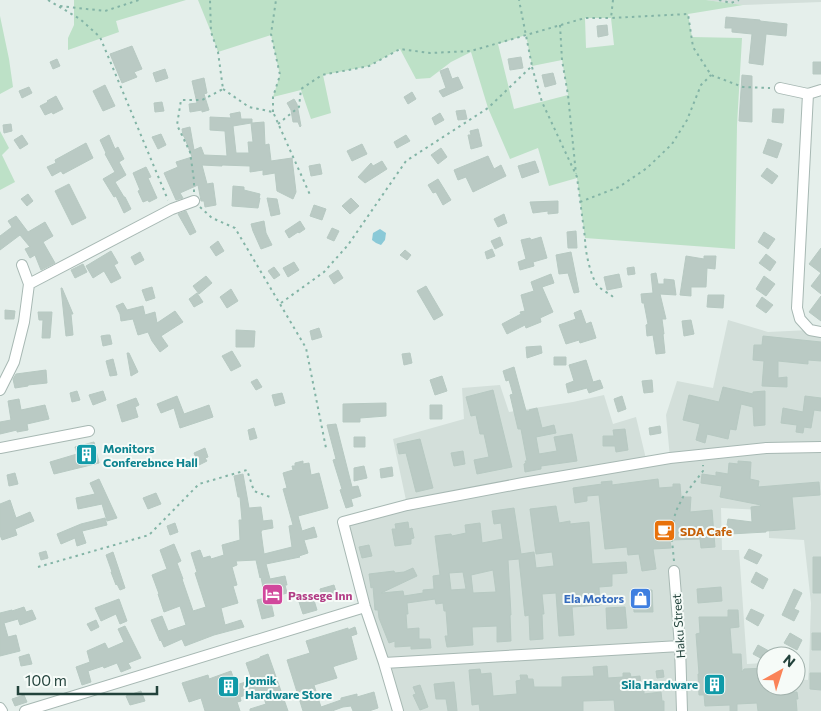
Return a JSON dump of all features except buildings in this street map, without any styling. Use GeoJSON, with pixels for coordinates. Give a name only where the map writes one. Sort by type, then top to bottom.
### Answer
{"type":"FeatureCollection","features":[{"type":"Feature","properties":{"kind":"street"},"geometry":{"type":"LineString","coordinates":[[780,88],[808,94],[821,90]]}},
{"type":"Feature","properties":{"kind":"street"},"geometry":{"type":"LineString","coordinates":[[808,94],[797,308],[800,319],[810,330],[821,332]]}},
{"type":"Feature","properties":{"kind":"street"},"geometry":{"type":"LineString","coordinates":[[29,284],[172,209],[194,201]]}},
{"type":"Feature","properties":{"kind":"street"},"geometry":{"type":"LineString","coordinates":[[0,390],[14,362],[24,322],[29,284],[22,265]]}},
{"type":"Feature","properties":{"kind":"street"},"geometry":{"type":"LineString","coordinates":[[0,448],[89,431]]}},
{"type":"Feature","properties":{"kind":"street"},"geometry":{"type":"LineString","coordinates":[[398,711],[365,607],[343,522],[407,505],[670,458],[766,448],[821,447]]}},
{"type":"Feature","properties":{"kind":"street","name":"Haku Street"},"geometry":{"type":"LineString","coordinates":[[674,570],[680,646],[682,711]]}},
{"type":"Feature","properties":{"kind":"street"},"geometry":{"type":"LineString","coordinates":[[25,711],[365,607]]}},
{"type":"Feature","properties":{"kind":"street"},"geometry":{"type":"LineString","coordinates":[[384,663],[680,646]]}},
{"type":"Feature","properties":{"kind":"path"},"geometry":{"type":"LineString","coordinates":[[48,0],[80,19],[100,37],[172,209]]}},
{"type":"Feature","properties":{"kind":"path"},"geometry":{"type":"LineString","coordinates":[[58,5],[105,11],[139,0]]}},
{"type":"Feature","properties":{"kind":"path"},"geometry":{"type":"LineString","coordinates":[[210,0],[211,32],[218,52],[223,89],[249,107],[273,112]]}},
{"type":"Feature","properties":{"kind":"path"},"geometry":{"type":"LineString","coordinates":[[276,0],[271,34],[280,75],[273,97],[273,112],[310,197]]}},
{"type":"Feature","properties":{"kind":"path"},"geometry":{"type":"LineString","coordinates":[[519,0],[532,66],[542,102],[577,177]]}},
{"type":"Feature","properties":{"kind":"path"},"geometry":{"type":"LineString","coordinates":[[611,18],[613,0]]}},
{"type":"Feature","properties":{"kind":"path"},"geometry":{"type":"LineString","coordinates":[[719,0],[731,3],[739,0]]}},
{"type":"Feature","properties":{"kind":"path"},"geometry":{"type":"LineString","coordinates":[[278,124],[299,107],[301,89],[322,75],[369,66],[400,49],[430,53],[471,52],[585,18],[688,14],[693,47],[711,75],[744,87],[780,88]]}},
{"type":"Feature","properties":{"kind":"path"},"geometry":{"type":"LineString","coordinates":[[560,25],[562,60],[568,95],[588,265],[598,286],[614,297]]}},
{"type":"Feature","properties":{"kind":"path"},"geometry":{"type":"LineString","coordinates":[[280,304],[324,272],[348,245],[406,161],[488,108],[532,66]]}},
{"type":"Feature","properties":{"kind":"path"},"geometry":{"type":"LineString","coordinates":[[580,202],[619,187],[647,168],[672,144],[687,120],[701,85],[711,75]]}},
{"type":"Feature","properties":{"kind":"path"},"geometry":{"type":"LineString","coordinates":[[223,89],[202,100],[181,100],[177,124],[190,152],[194,180],[194,201],[212,218],[236,228],[306,348],[326,448]]}},
{"type":"Feature","properties":{"kind":"path"},"geometry":{"type":"LineString","coordinates":[[674,570],[671,530],[676,510],[683,497],[703,471],[703,455]]}},
{"type":"Feature","properties":{"kind":"path"},"geometry":{"type":"LineString","coordinates":[[38,567],[149,535],[199,484],[246,470],[254,492],[270,497]]}},
{"type":"Feature","properties":{"kind":"shaded area"},"geometry":{"type":"Polygon","coordinates":[[[706,0],[821,0],[821,2],[743,5],[706,0]]]}},
{"type":"Feature","properties":{"kind":"shaded area"},"geometry":{"type":"Polygon","coordinates":[[[728,320],[768,332],[810,330],[821,332],[821,711],[398,711],[343,522],[407,505],[393,439],[464,419],[462,388],[500,385],[509,412],[604,395],[613,424],[636,417],[647,463],[670,458],[666,415],[677,381],[713,388],[728,320]],[[721,508],[722,550],[739,550],[747,664],[756,664],[756,696],[806,696],[811,603],[804,540],[769,538],[769,522],[763,510],[721,508]]]}},
{"type":"Feature","properties":{"kind":"green space"},"geometry":{"type":"Polygon","coordinates":[[[74,0],[186,0],[116,21],[119,32],[68,50],[68,38],[74,25],[74,0]]]}},
{"type":"Feature","properties":{"kind":"green space"},"geometry":{"type":"Polygon","coordinates":[[[198,0],[706,0],[743,5],[688,14],[692,37],[742,38],[737,125],[735,249],[585,238],[577,178],[549,186],[538,148],[510,159],[488,108],[471,52],[451,62],[430,78],[416,79],[400,49],[369,66],[323,75],[331,113],[311,119],[301,90],[273,97],[280,75],[271,35],[218,52],[198,0]],[[585,18],[586,48],[614,45],[611,18],[585,18]],[[526,35],[498,44],[514,109],[568,95],[562,60],[532,66],[526,35]]]}},
{"type":"Feature","properties":{"kind":"green space"},"geometry":{"type":"Polygon","coordinates":[[[0,16],[13,87],[0,94],[0,16]]]}},
{"type":"Feature","properties":{"kind":"green space"},"geometry":{"type":"Polygon","coordinates":[[[0,131],[9,148],[2,155],[15,182],[0,190],[0,131]]]}},
{"type":"Feature","properties":{"kind":"water"},"geometry":{"type":"Polygon","coordinates":[[[380,229],[386,233],[385,240],[381,245],[372,240],[373,233],[380,229]]]}},
{"type":"Feature","properties":{"kind":"place","name":"Monitors Conferebnce Hall"},"geometry":{"type":"Point","coordinates":[87,455]}},
{"type":"Feature","properties":{"kind":"place","name":"SDA Cafe"},"geometry":{"type":"Point","coordinates":[664,531]}},
{"type":"Feature","properties":{"kind":"place","name":"Passege Inn"},"geometry":{"type":"Point","coordinates":[272,595]}},
{"type":"Feature","properties":{"kind":"place","name":"Ela Motors"},"geometry":{"type":"Point","coordinates":[640,598]}},
{"type":"Feature","properties":{"kind":"place","name":"Sila Hardware"},"geometry":{"type":"Point","coordinates":[714,684]}},
{"type":"Feature","properties":{"kind":"place","name":"Jomik Hardware Store"},"geometry":{"type":"Point","coordinates":[229,687]}}]}
